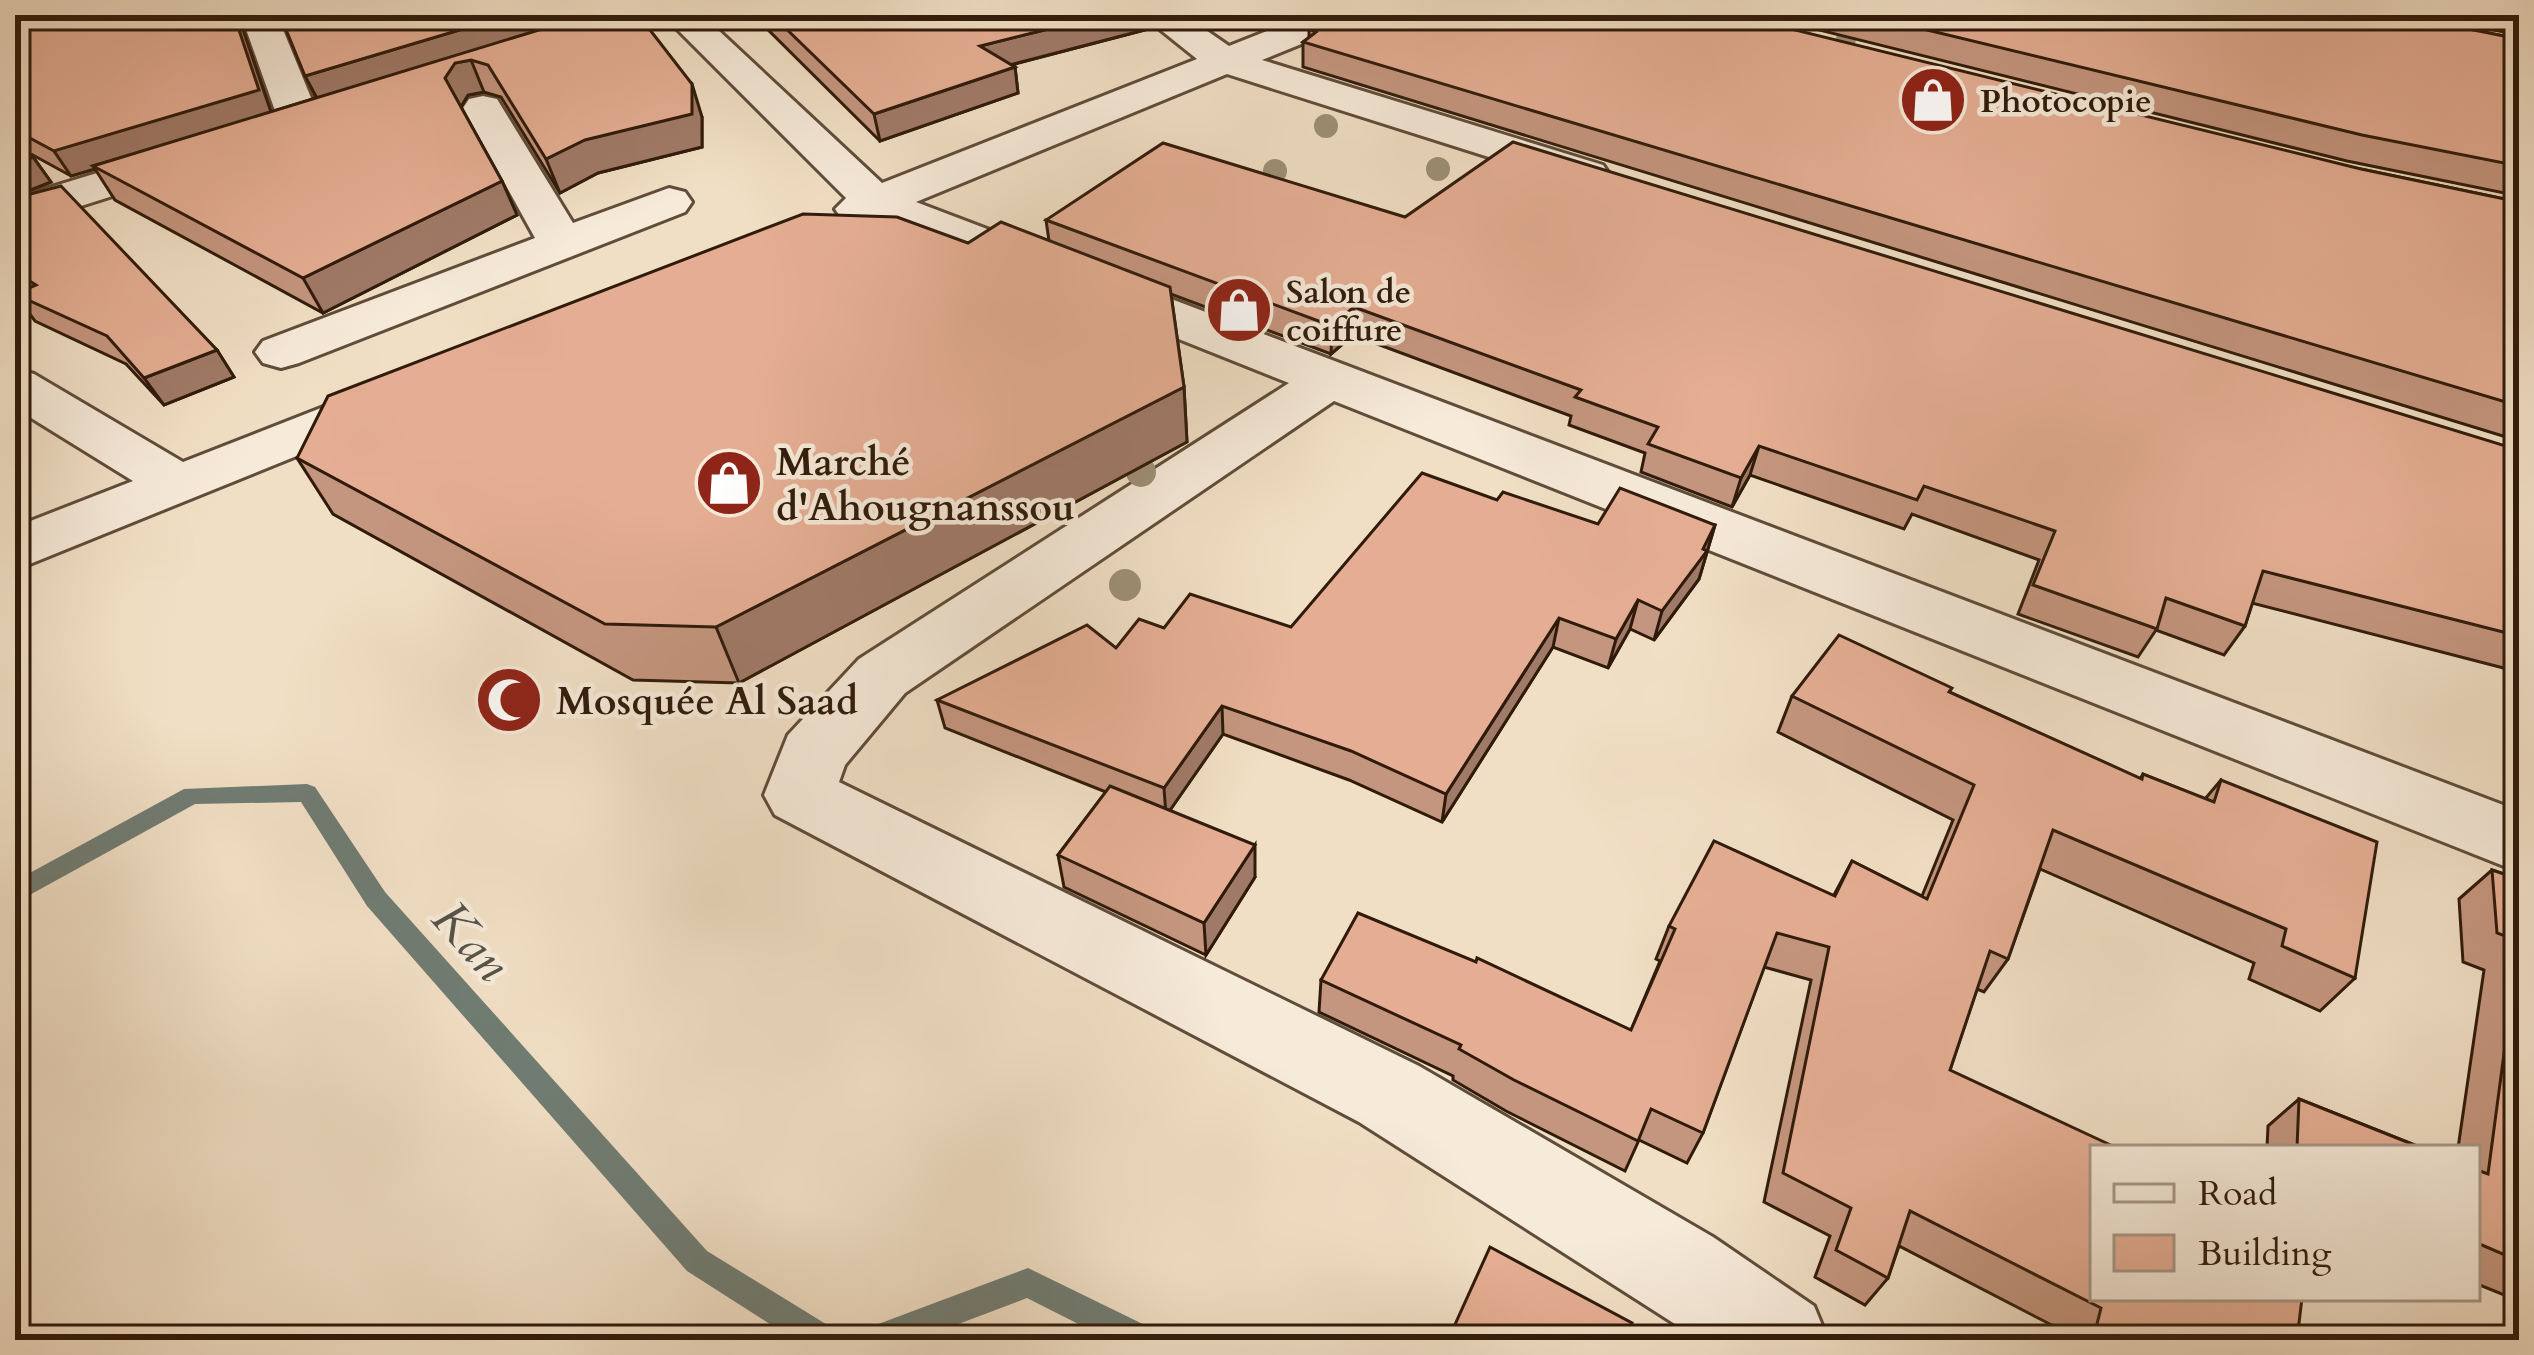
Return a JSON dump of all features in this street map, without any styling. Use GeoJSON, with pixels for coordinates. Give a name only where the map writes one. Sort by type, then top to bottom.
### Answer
{"type":"FeatureCollection","features":[{"type":"Feature","properties":{"kind":"street"},"geometry":{"type":"LineString","coordinates":[[259,15],[300,122]]}},
{"type":"Feature","properties":{"kind":"street"},"geometry":{"type":"LineString","coordinates":[[681,15],[876,202],[2519,842]]}},
{"type":"Feature","properties":{"kind":"street"},"geometry":{"type":"LineString","coordinates":[[1160,15],[1225,61],[1634,188]]}},
{"type":"Feature","properties":{"kind":"street"},"geometry":{"type":"LineString","coordinates":[[812,228],[1340,15]]}},
{"type":"Feature","properties":{"kind":"street"},"geometry":{"type":"LineString","coordinates":[[483,108],[561,243]]}},
{"type":"Feature","properties":{"kind":"street"},"geometry":{"type":"LineString","coordinates":[[15,213],[344,109]]}},
{"type":"Feature","properties":{"kind":"street"},"geometry":{"type":"LineString","coordinates":[[280,352],[669,202]]}},
{"type":"Feature","properties":{"kind":"street"},"geometry":{"type":"LineString","coordinates":[[15,550],[444,377]]}},
{"type":"Feature","properties":{"kind":"street"},"geometry":{"type":"LineString","coordinates":[[1331,379],[882,676],[813,754],[800,795],[1389,1094],[1680,1270],[1780,1340]]}},
{"type":"Feature","properties":{"kind":"street"},"geometry":{"type":"LineString","coordinates":[[15,385],[179,484]]}},
{"type":"Feature","properties":{"kind":"building"},"geometry":{"type":"Polygon","coordinates":[[[15,15],[234,15],[259,90],[54,151],[15,130],[15,15]]]}},
{"type":"Feature","properties":{"kind":"building"},"geometry":{"type":"Polygon","coordinates":[[[280,15],[510,15],[305,76],[280,15]]]}},
{"type":"Feature","properties":{"kind":"building"},"geometry":{"type":"Polygon","coordinates":[[[588,15],[598,26],[640,17],[692,84],[692,114],[585,140],[546,159],[488,65],[471,60],[455,63],[445,78],[502,181],[303,278],[93,166],[588,15]]]}},
{"type":"Feature","properties":{"kind":"building"},"geometry":{"type":"Polygon","coordinates":[[[772,15],[1105,15],[980,46],[1015,67],[874,114],[772,15]]]}},
{"type":"Feature","properties":{"kind":"building"},"geometry":{"type":"Polygon","coordinates":[[[1331,15],[1734,15],[2361,169],[2519,202],[2519,406],[1303,42],[1316,32],[1309,29],[1331,15]]]}},
{"type":"Feature","properties":{"kind":"building"},"geometry":{"type":"Polygon","coordinates":[[[1865,15],[2398,15],[2519,39],[2519,166],[2362,135],[1865,15]]]}},
{"type":"Feature","properties":{"kind":"building"},"geometry":{"type":"Polygon","coordinates":[[[15,138],[33,157],[15,164],[15,138]]]}},
{"type":"Feature","properties":{"kind":"building"},"geometry":{"type":"Polygon","coordinates":[[[1513,142],[2519,450],[2519,636],[2263,571],[2245,626],[2166,598],[2157,629],[2033,585],[2055,531],[1924,486],[1917,500],[1759,446],[1741,478],[1648,444],[1658,427],[1575,397],[1581,390],[1354,307],[1332,326],[1046,220],[1163,143],[1405,217],[1513,142]]]}},
{"type":"Feature","properties":{"kind":"building"},"geometry":{"type":"Polygon","coordinates":[[[61,186],[217,350],[144,378],[107,336],[15,294],[36,285],[15,272],[15,198],[61,186]]]}},
{"type":"Feature","properties":{"kind":"building","name":"Marché d'Ahougnanssou"},"geometry":{"type":"Polygon","coordinates":[[[803,214],[897,217],[968,243],[1001,222],[1170,287],[1184,387],[716,627],[605,624],[297,458],[328,396],[803,214]]]}},
{"type":"Feature","properties":{"kind":"building"},"geometry":{"type":"Polygon","coordinates":[[[1422,473],[1497,500],[1503,492],[1598,524],[1620,488],[1715,525],[1703,549],[1707,551],[1662,611],[1638,600],[1616,639],[1559,618],[1446,794],[1351,751],[1222,706],[1164,788],[937,700],[1087,625],[1116,648],[1139,619],[1164,628],[1190,594],[1291,627],[1422,473]]]}},
{"type":"Feature","properties":{"kind":"building"},"geometry":{"type":"Polygon","coordinates":[[[1839,635],[1952,688],[1949,692],[2142,779],[2143,774],[2214,802],[2221,780],[2377,842],[2355,978],[2282,946],[2286,929],[2053,830],[2008,959],[1990,951],[1950,1070],[2111,1145],[2090,1145],[2090,1301],[2302,1301],[2297,1340],[2101,1340],[2094,1336],[2101,1308],[1910,1211],[1888,1278],[1836,1250],[1851,1208],[1783,1173],[1829,947],[1777,933],[1703,1133],[1651,1109],[1638,1141],[1514,1080],[1459,1049],[1461,1045],[1321,980],[1358,913],[1476,962],[1477,958],[1631,1030],[1675,929],[1669,926],[1714,841],[1835,896],[1852,861],[1927,899],[1974,785],[1792,696],[1839,635]]]}},
{"type":"Feature","properties":{"kind":"building"},"geometry":{"type":"Polygon","coordinates":[[[1110,786],[1255,845],[1204,923],[1058,855],[1110,786]]]}},
{"type":"Feature","properties":{"kind":"building"},"geometry":{"type":"Polygon","coordinates":[[[2492,870],[2519,879],[2519,941],[2497,933],[2492,870]]]}},
{"type":"Feature","properties":{"kind":"building"},"geometry":{"type":"Polygon","coordinates":[[[2519,941],[2519,1261],[2480,1244],[2480,1171],[2488,1174],[2519,941]]]}},
{"type":"Feature","properties":{"kind":"building"},"geometry":{"type":"Polygon","coordinates":[[[2299,1099],[2414,1145],[2297,1145],[2299,1099]]]}},
{"type":"Feature","properties":{"kind":"building"},"geometry":{"type":"Polygon","coordinates":[[[1490,1247],[1632,1323],[1625,1340],[1448,1340],[1490,1247]]]}},
{"type":"Feature","properties":{"kind":"waterway","name":"Kan"},"geometry":{"type":"LineString","coordinates":[[15,893],[192,795],[307,793],[376,899],[697,1261],[823,1340]]}},
{"type":"Feature","properties":{"kind":"waterway","name":"Kan"},"geometry":{"type":"LineString","coordinates":[[876,1340],[1028,1283],[1142,1340]]}},
{"type":"Feature","properties":{"kind":"place","name":"Photocopie"},"geometry":{"type":"Point","coordinates":[1933,100]}},
{"type":"Feature","properties":{"kind":"place","name":"Salon de coiffure"},"geometry":{"type":"Point","coordinates":[1239,310]}},
{"type":"Feature","properties":{"kind":"place","name":"Marché d'Ahougnanssou"},"geometry":{"type":"Point","coordinates":[729,483]}},
{"type":"Feature","properties":{"kind":"place","name":"Mosquée Al Saad"},"geometry":{"type":"Point","coordinates":[509,700]}}]}
